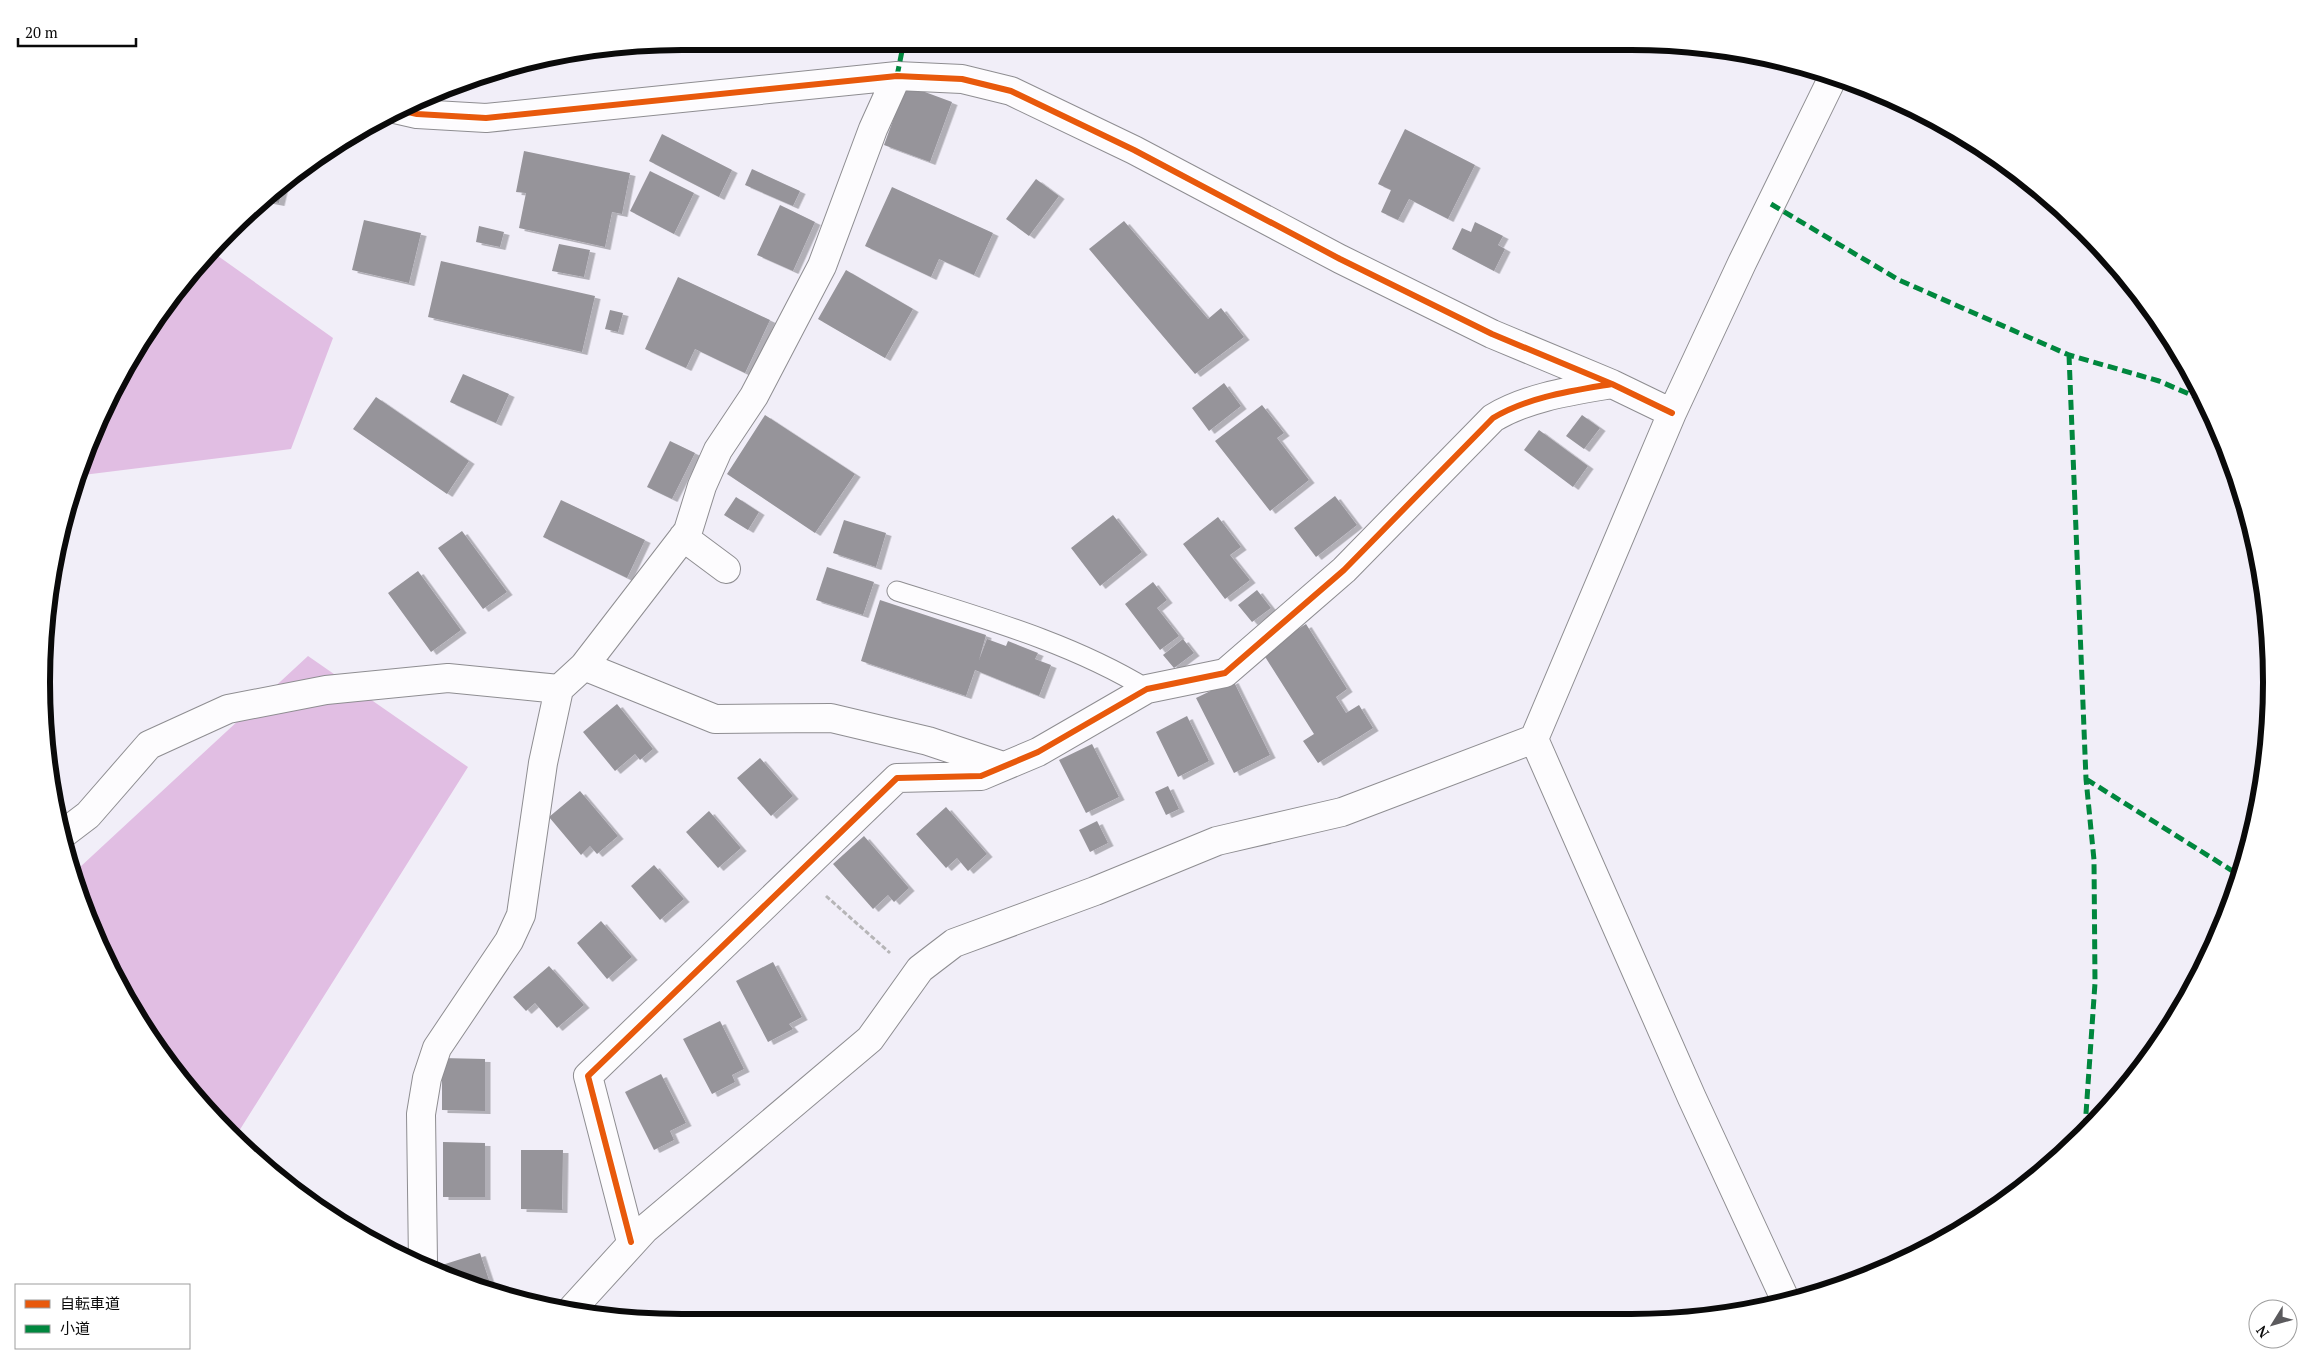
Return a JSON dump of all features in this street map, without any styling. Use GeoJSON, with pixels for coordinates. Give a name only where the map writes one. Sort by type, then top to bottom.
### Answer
{"type":"FeatureCollection","features":[{"type":"Feature","properties":{"kind":"street"},"geometry":{"type":"LineString","coordinates":[[409,112],[486,118],[897,76],[962,79],[1011,91],[1134,150],[1340,259],[1492,334],[1612,384],[1672,414]]}},
{"type":"Feature","properties":{"kind":"street"},"geometry":{"type":"LineString","coordinates":[[423,1258],[421,1114],[427,1078],[437,1048],[509,941],[521,915],[543,763],[559,689],[584,666],[688,531],[702,486],[718,450],[754,396],[822,266],[874,129],[897,76]]}},
{"type":"Feature","properties":{"kind":"street"},"geometry":{"type":"LineString","coordinates":[[576,1305],[631,1242],[709,1173],[870,1039],[920,968],[954,943],[1095,891],[1217,841],[1342,812],[1534,739],[1672,414],[1742,263],[1830,83]]}},
{"type":"Feature","properties":{"kind":"street"},"geometry":{"type":"LineString","coordinates":[[631,1242],[588,1076],[896,778],[981,776],[1038,752],[1147,689],[1225,673],[1344,570],[1492,418],[1512,406],[1568,392],[1612,384]]}},
{"type":"Feature","properties":{"kind":"street"},"geometry":{"type":"LineString","coordinates":[[683,537],[726,569]]}},
{"type":"Feature","properties":{"kind":"street"},"geometry":{"type":"LineString","coordinates":[[584,666],[715,718],[831,718],[928,741],[1004,766]]}},
{"type":"Feature","properties":{"kind":"street"},"geometry":{"type":"LineString","coordinates":[[68,830],[88,815],[149,745],[228,709],[326,690],[448,678],[559,689]]}},
{"type":"Feature","properties":{"kind":"street"},"geometry":{"type":"LineString","coordinates":[[1534,739],[1692,1098],[1783,1295]]}},
{"type":"Feature","properties":{"kind":"lane"},"geometry":{"type":"LineString","coordinates":[[897,591],[1042,638],[1128,677],[1147,689]]}},
{"type":"Feature","properties":{"kind":"path"},"geometry":{"type":"LineString","coordinates":[[800,871],[860,928],[915,974]]}},
{"type":"Feature","properties":{"kind":"shaded area"},"geometry":{"type":"Polygon","coordinates":[[[216,255],[333,338],[291,449],[86,475],[115,402],[135,366],[181,297],[216,255]]]}},
{"type":"Feature","properties":{"kind":"shaded area"},"geometry":{"type":"Polygon","coordinates":[[[308,656],[468,767],[238,1132],[207,1099],[181,1067],[135,998],[115,962],[98,924],[79,868],[308,656]]]}},
{"type":"Feature","properties":{"kind":"building"},"geometry":{"type":"Polygon","coordinates":[[[906,85],[952,102],[930,162],[884,145],[906,85]]]}},
{"type":"Feature","properties":{"kind":"building"},"geometry":{"type":"Polygon","coordinates":[[[1405,129],[1475,165],[1448,219],[1409,199],[1398,220],[1381,212],[1391,190],[1378,184],[1405,129]]]}},
{"type":"Feature","properties":{"kind":"building"},"geometry":{"type":"Polygon","coordinates":[[[662,134],[732,170],[719,197],[649,161],[662,134]]]}},
{"type":"Feature","properties":{"kind":"building"},"geometry":{"type":"Polygon","coordinates":[[[524,151],[630,173],[622,214],[612,212],[605,247],[519,228],[526,193],[516,192],[524,151]]]}},
{"type":"Feature","properties":{"kind":"building"},"geometry":{"type":"Polygon","coordinates":[[[752,169],[800,191],[793,206],[745,185],[752,169]]]}},
{"type":"Feature","properties":{"kind":"building"},"geometry":{"type":"Polygon","coordinates":[[[650,171],[694,193],[674,234],[630,211],[650,171]]]}},
{"type":"Feature","properties":{"kind":"building"},"geometry":{"type":"Polygon","coordinates":[[[1036,179],[1059,196],[1029,236],[1006,219],[1036,179]]]}},
{"type":"Feature","properties":{"kind":"building"},"geometry":{"type":"Polygon","coordinates":[[[892,187],[993,233],[974,275],[939,259],[931,277],[865,246],[892,187]]]}},
{"type":"Feature","properties":{"kind":"building"},"geometry":{"type":"Polygon","coordinates":[[[281,194],[279,203],[272,202],[281,194]]]}},
{"type":"Feature","properties":{"kind":"building"},"geometry":{"type":"Polygon","coordinates":[[[780,205],[815,222],[793,271],[757,255],[780,205]]]}},
{"type":"Feature","properties":{"kind":"building"},"geometry":{"type":"Polygon","coordinates":[[[364,220],[421,233],[409,283],[352,270],[364,220]]]}},
{"type":"Feature","properties":{"kind":"building"},"geometry":{"type":"Polygon","coordinates":[[[1124,221],[1208,319],[1221,308],[1244,337],[1195,374],[1089,249],[1124,221]]]}},
{"type":"Feature","properties":{"kind":"building"},"geometry":{"type":"Polygon","coordinates":[[[1475,222],[1503,236],[1498,245],[1505,249],[1494,271],[1452,249],[1462,228],[1471,232],[1475,222]]]}},
{"type":"Feature","properties":{"kind":"building"},"geometry":{"type":"Polygon","coordinates":[[[479,226],[504,232],[500,247],[476,242],[479,226]]]}},
{"type":"Feature","properties":{"kind":"building"},"geometry":{"type":"Polygon","coordinates":[[[559,244],[590,250],[584,277],[552,271],[559,244]]]}},
{"type":"Feature","properties":{"kind":"building"},"geometry":{"type":"Polygon","coordinates":[[[441,261],[595,296],[582,352],[428,317],[441,261]]]}},
{"type":"Feature","properties":{"kind":"building"},"geometry":{"type":"Polygon","coordinates":[[[846,270],[913,309],[885,358],[818,319],[846,270]]]}},
{"type":"Feature","properties":{"kind":"building"},"geometry":{"type":"Polygon","coordinates":[[[678,277],[770,320],[745,373],[695,349],[686,368],[645,349],[678,277]]]}},
{"type":"Feature","properties":{"kind":"building"},"geometry":{"type":"Polygon","coordinates":[[[610,310],[623,313],[618,332],[605,329],[610,310]]]}},
{"type":"Feature","properties":{"kind":"building"},"geometry":{"type":"Polygon","coordinates":[[[463,374],[509,394],[496,423],[450,402],[463,374]]]}},
{"type":"Feature","properties":{"kind":"building"},"geometry":{"type":"Polygon","coordinates":[[[1224,383],[1241,406],[1209,431],[1192,408],[1224,383]]]}},
{"type":"Feature","properties":{"kind":"building"},"geometry":{"type":"Polygon","coordinates":[[[376,397],[469,461],[447,494],[353,429],[376,397]]]}},
{"type":"Feature","properties":{"kind":"building"},"geometry":{"type":"Polygon","coordinates":[[[1262,405],[1284,433],[1277,438],[1309,480],[1270,511],[1215,441],[1262,405]]]}},
{"type":"Feature","properties":{"kind":"building"},"geometry":{"type":"Polygon","coordinates":[[[765,415],[855,474],[815,533],[727,474],[765,415]]]}},
{"type":"Feature","properties":{"kind":"building"},"geometry":{"type":"Polygon","coordinates":[[[1582,415],[1600,428],[1584,449],[1566,436],[1582,415]]]}},
{"type":"Feature","properties":{"kind":"building"},"geometry":{"type":"Polygon","coordinates":[[[1539,430],[1588,466],[1573,487],[1524,450],[1539,430]]]}},
{"type":"Feature","properties":{"kind":"building"},"geometry":{"type":"Polygon","coordinates":[[[670,441],[695,453],[672,499],[647,487],[670,441]]]}},
{"type":"Feature","properties":{"kind":"building"},"geometry":{"type":"Polygon","coordinates":[[[1335,496],[1357,525],[1316,557],[1294,528],[1335,496]]]}},
{"type":"Feature","properties":{"kind":"building"},"geometry":{"type":"Polygon","coordinates":[[[736,497],[759,512],[748,530],[724,515],[736,497]]]}},
{"type":"Feature","properties":{"kind":"building"},"geometry":{"type":"Polygon","coordinates":[[[561,500],[645,540],[627,578],[543,537],[561,500]]]}},
{"type":"Feature","properties":{"kind":"building"},"geometry":{"type":"Polygon","coordinates":[[[1113,515],[1142,552],[1100,586],[1071,548],[1113,515]]]}},
{"type":"Feature","properties":{"kind":"building"},"geometry":{"type":"Polygon","coordinates":[[[1218,517],[1241,547],[1230,555],[1250,580],[1225,599],[1183,544],[1218,517]]]}},
{"type":"Feature","properties":{"kind":"building"},"geometry":{"type":"Polygon","coordinates":[[[844,520],[886,533],[876,567],[833,553],[844,520]]]}},
{"type":"Feature","properties":{"kind":"building"},"geometry":{"type":"Polygon","coordinates":[[[462,531],[507,592],[483,609],[438,548],[462,531]]]}},
{"type":"Feature","properties":{"kind":"building"},"geometry":{"type":"Polygon","coordinates":[[[827,567],[874,582],[863,615],[816,600],[827,567]]]}},
{"type":"Feature","properties":{"kind":"building"},"geometry":{"type":"Polygon","coordinates":[[[418,571],[461,630],[431,652],[388,593],[418,571]]]}},
{"type":"Feature","properties":{"kind":"building"},"geometry":{"type":"Polygon","coordinates":[[[1153,582],[1167,600],[1157,608],[1179,636],[1160,650],[1125,604],[1153,582]]]}},
{"type":"Feature","properties":{"kind":"building"},"geometry":{"type":"Polygon","coordinates":[[[1257,590],[1271,608],[1252,622],[1238,605],[1257,590]]]}},
{"type":"Feature","properties":{"kind":"building"},"geometry":{"type":"Polygon","coordinates":[[[880,600],[986,635],[979,660],[987,639],[1006,646],[1008,641],[1038,653],[1035,659],[1051,665],[1039,696],[975,670],[966,696],[861,661],[880,600]]]}},
{"type":"Feature","properties":{"kind":"building"},"geometry":{"type":"Polygon","coordinates":[[[1306,624],[1347,689],[1336,697],[1346,713],[1359,705],[1373,728],[1318,763],[1303,741],[1314,734],[1262,652],[1306,624]]]}},
{"type":"Feature","properties":{"kind":"building"},"geometry":{"type":"Polygon","coordinates":[[[1183,639],[1194,653],[1174,668],[1163,655],[1183,639]]]}},
{"type":"Feature","properties":{"kind":"building"},"geometry":{"type":"Polygon","coordinates":[[[1233,680],[1270,755],[1234,773],[1196,698],[1233,680]]]}},
{"type":"Feature","properties":{"kind":"building"},"geometry":{"type":"Polygon","coordinates":[[[617,704],[653,749],[640,760],[635,754],[615,771],[583,732],[617,704]]]}},
{"type":"Feature","properties":{"kind":"building"},"geometry":{"type":"Polygon","coordinates":[[[1187,716],[1209,761],[1178,777],[1156,732],[1187,716]]]}},
{"type":"Feature","properties":{"kind":"building"},"geometry":{"type":"Polygon","coordinates":[[[1092,744],[1119,797],[1086,813],[1059,760],[1092,744]]]}},
{"type":"Feature","properties":{"kind":"building"},"geometry":{"type":"Polygon","coordinates":[[[760,758],[793,796],[771,816],[737,778],[760,758]]]}},
{"type":"Feature","properties":{"kind":"building"},"geometry":{"type":"Polygon","coordinates":[[[1168,786],[1179,809],[1166,815],[1155,792],[1168,786]]]}},
{"type":"Feature","properties":{"kind":"building"},"geometry":{"type":"Polygon","coordinates":[[[580,791],[618,836],[597,854],[590,846],[581,855],[549,817],[580,791]]]}},
{"type":"Feature","properties":{"kind":"building"},"geometry":{"type":"Polygon","coordinates":[[[946,807],[987,854],[968,871],[957,858],[946,868],[916,834],[946,807]]]}},
{"type":"Feature","properties":{"kind":"building"},"geometry":{"type":"Polygon","coordinates":[[[709,811],[741,848],[718,868],[686,832],[709,811]]]}},
{"type":"Feature","properties":{"kind":"building"},"geometry":{"type":"Polygon","coordinates":[[[1097,821],[1108,843],[1090,852],[1079,830],[1097,821]]]}},
{"type":"Feature","properties":{"kind":"building"},"geometry":{"type":"Polygon","coordinates":[[[864,836],[909,888],[894,902],[888,895],[873,909],[833,864],[864,836]]]}},
{"type":"Feature","properties":{"kind":"building"},"geometry":{"type":"Polygon","coordinates":[[[654,865],[684,899],[660,920],[631,886],[654,865]]]}},
{"type":"Feature","properties":{"kind":"building"},"geometry":{"type":"Polygon","coordinates":[[[601,921],[632,957],[607,979],[577,943],[601,921]]]}},
{"type":"Feature","properties":{"kind":"building"},"geometry":{"type":"Polygon","coordinates":[[[773,962],[802,1017],[789,1024],[793,1029],[768,1042],[736,981],[773,962]]]}},
{"type":"Feature","properties":{"kind":"building"},"geometry":{"type":"Polygon","coordinates":[[[549,966],[584,1005],[557,1028],[535,1003],[526,1011],[513,997],[549,966]]]}},
{"type":"Feature","properties":{"kind":"building"},"geometry":{"type":"Polygon","coordinates":[[[720,1021],[744,1069],[732,1075],[735,1082],[712,1094],[683,1039],[720,1021]]]}},
{"type":"Feature","properties":{"kind":"building"},"geometry":{"type":"Polygon","coordinates":[[[442,1058],[485,1059],[485,1111],[442,1110],[442,1058]]]}},
{"type":"Feature","properties":{"kind":"building"},"geometry":{"type":"Polygon","coordinates":[[[661,1074],[686,1123],[670,1131],[674,1140],[654,1150],[625,1092],[661,1074]]]}},
{"type":"Feature","properties":{"kind":"building"},"geometry":{"type":"Polygon","coordinates":[[[443,1142],[485,1143],[485,1197],[443,1197],[443,1142]]]}},
{"type":"Feature","properties":{"kind":"building"},"geometry":{"type":"Polygon","coordinates":[[[521,1150],[563,1150],[562,1210],[521,1209],[521,1150]]]}},
{"type":"Feature","properties":{"kind":"building"},"geometry":{"type":"Polygon","coordinates":[[[480,1253],[490,1283],[442,1267],[442,1265],[480,1253]]]}},
{"type":"Feature","properties":{"kind":"marked path"},"geometry":{"type":"LineString","coordinates":[[897,76],[902,50]]}},
{"type":"Feature","properties":{"kind":"marked path"},"geometry":{"type":"LineString","coordinates":[[1771,204],[1899,280],[2069,355],[2159,381],[2195,397]]}},
{"type":"Feature","properties":{"kind":"marked path"},"geometry":{"type":"LineString","coordinates":[[2069,355],[2086,779],[2094,860],[2095,983],[2085,1121]]}},
{"type":"Feature","properties":{"kind":"marked path"},"geometry":{"type":"LineString","coordinates":[[2086,779],[2233,871]]}},
{"type":"Feature","properties":{"kind":"cycle path"},"geometry":{"type":"LineString","coordinates":[[409,112],[486,118],[897,76],[962,79],[1011,91],[1134,150],[1340,259],[1492,334],[1612,384],[1672,413]]}},
{"type":"Feature","properties":{"kind":"cycle path"},"geometry":{"type":"LineString","coordinates":[[631,1242],[588,1076],[897,778],[981,776],[1038,752],[1147,689],[1225,673],[1344,570],[1493,418],[1535,400],[1566,392],[1612,384]]}}]}
